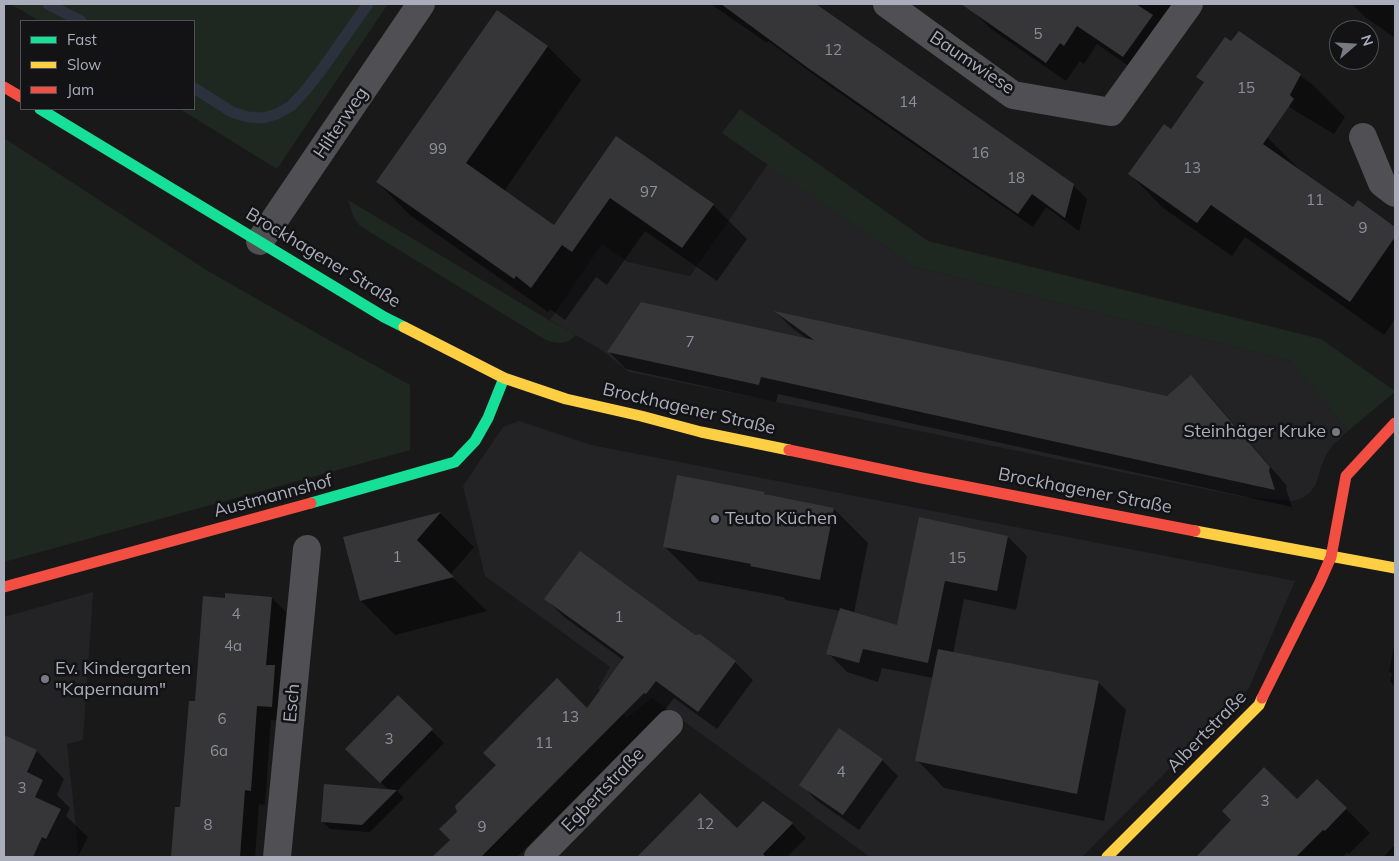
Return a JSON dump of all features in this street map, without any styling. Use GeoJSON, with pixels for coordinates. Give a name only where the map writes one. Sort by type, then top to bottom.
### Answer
{"type":"FeatureCollection","features":[{"type":"Feature","properties":{"kind":"main road"},"geometry":{"type":"LineString","coordinates":[[4,87],[20,97]]}},
{"type":"Feature","properties":{"kind":"main road","name":"Brockhagener Straße"},"geometry":{"type":"LineString","coordinates":[[42,110],[384,317],[504,378],[566,399],[701,432],[922,478],[1395,568]]}},
{"type":"Feature","properties":{"kind":"main road","name":"Austmannshof"},"geometry":{"type":"LineString","coordinates":[[4,587],[455,462],[475,441],[488,418],[504,378]]}},
{"type":"Feature","properties":{"kind":"main road","name":"Albertstraße"},"geometry":{"type":"LineString","coordinates":[[1107,857],[1259,705],[1331,557],[1346,476],[1395,423]]}},
{"type":"Feature","properties":{"kind":"street","name":"Hilterweg"},"geometry":{"type":"LineString","coordinates":[[260,241],[421,4]]}},
{"type":"Feature","properties":{"kind":"street","name":"Baumwiese"},"geometry":{"type":"LineString","coordinates":[[887,4],[1013,94],[1111,112],[1189,4]]}},
{"type":"Feature","properties":{"kind":"street"},"geometry":{"type":"LineString","coordinates":[[1363,137],[1382,183],[1395,193]]}},
{"type":"Feature","properties":{"kind":"street","name":"Esch"},"geometry":{"type":"LineString","coordinates":[[277,857],[306,549]]}},
{"type":"Feature","properties":{"kind":"street","name":"Egbertstraße"},"geometry":{"type":"LineString","coordinates":[[538,857],[669,724]]}},
{"type":"Feature","properties":{"kind":"shaded area"},"geometry":{"type":"Polygon","coordinates":[[[11,4],[388,4],[277,169],[182,110],[195,110],[195,20],[37,20],[11,4]]]}},
{"type":"Feature","properties":{"kind":"shaded area"},"geometry":{"type":"Polygon","coordinates":[[[740,109],[928,241],[1321,339],[1395,392],[1348,431],[1291,361],[915,267],[722,133],[740,109]]]}},
{"type":"Feature","properties":{"kind":"shaded area"},"geometry":{"type":"Polygon","coordinates":[[[4,138],[208,271],[410,385],[410,450],[4,562],[4,138]]]}},
{"type":"Feature","properties":{"kind":"shaded area"},"geometry":{"type":"Polygon","coordinates":[[[768,164],[915,267],[1292,361],[1348,431],[1327,453],[1316,484],[1310,493],[1292,501],[1244,497],[629,372],[603,351],[550,320],[602,244],[628,262],[690,276],[768,164]]]}},
{"type":"Feature","properties":{"kind":"shaded area"},"geometry":{"type":"Polygon","coordinates":[[[348,200],[576,335],[569,341],[561,343],[544,339],[360,226],[354,218],[348,200]]]}},
{"type":"Feature","properties":{"kind":"shaded area"},"geometry":{"type":"Polygon","coordinates":[[[519,421],[591,445],[1295,581],[1249,688],[1082,857],[870,857],[652,698],[627,718],[598,688],[610,667],[485,576],[463,486],[503,427],[519,421]]]}},
{"type":"Feature","properties":{"kind":"shaded area","name":"Ev. Kindergarten \"Kapernaum\""},"geometry":{"type":"Polygon","coordinates":[[[93,592],[83,740],[67,744],[79,857],[4,857],[4,617],[93,592]]]}},
{"type":"Feature","properties":{"kind":"building"},"geometry":{"type":"Polygon","coordinates":[[[721,4],[816,4],[1074,184],[1065,218],[1032,194],[1018,214],[808,68],[721,4]]]}},
{"type":"Feature","properties":{"kind":"building"},"geometry":{"type":"Polygon","coordinates":[[[961,4],[1136,4],[1153,15],[1123,57],[1077,26],[1064,46],[1060,43],[1046,63],[961,4]]]}},
{"type":"Feature","properties":{"kind":"building"},"geometry":{"type":"Polygon","coordinates":[[[497,10],[548,46],[466,163],[554,225],[616,136],[714,204],[682,248],[610,198],[572,252],[562,245],[531,288],[516,276],[514,279],[376,182],[497,10]]]}},
{"type":"Feature","properties":{"kind":"building"},"geometry":{"type":"Polygon","coordinates":[[[1239,31],[1301,74],[1290,95],[1294,99],[1263,144],[1353,207],[1358,200],[1395,227],[1395,237],[1350,302],[1211,205],[1197,223],[1128,174],[1164,124],[1171,129],[1204,82],[1196,77],[1225,37],[1231,41],[1239,31]]]}},
{"type":"Feature","properties":{"kind":"building"},"geometry":{"type":"Polygon","coordinates":[[[641,302],[814,340],[774,311],[1167,396],[1191,375],[1270,467],[1269,471],[1275,490],[761,377],[759,385],[607,352],[641,302]]]}},
{"type":"Feature","properties":{"kind":"building"},"geometry":{"type":"Polygon","coordinates":[[[677,475],[834,508],[820,580],[663,547],[677,475]]]}},
{"type":"Feature","properties":{"kind":"building"},"geometry":{"type":"Polygon","coordinates":[[[441,512],[417,540],[454,577],[360,601],[343,537],[441,512]]]}},
{"type":"Feature","properties":{"kind":"building"},"geometry":{"type":"Polygon","coordinates":[[[919,517],[1008,536],[997,591],[945,581],[928,663],[863,649],[859,663],[826,654],[840,608],[897,625],[919,517]]]}},
{"type":"Feature","properties":{"kind":"building"},"geometry":{"type":"Polygon","coordinates":[[[580,551],[695,635],[700,634],[736,661],[698,712],[656,681],[646,694],[644,693],[481,857],[432,857],[450,840],[439,829],[457,812],[455,806],[496,765],[483,753],[557,678],[587,708],[624,657],[544,599],[580,551]]]}},
{"type":"Feature","properties":{"kind":"building"},"geometry":{"type":"Polygon","coordinates":[[[225,593],[272,597],[266,665],[275,665],[272,707],[257,706],[251,791],[245,790],[240,857],[171,857],[175,807],[180,807],[189,701],[195,701],[203,596],[225,598],[225,593]]]}},
{"type":"Feature","properties":{"kind":"building"},"geometry":{"type":"Polygon","coordinates":[[[938,649],[1099,681],[1077,794],[915,761],[938,649]]]}},
{"type":"Feature","properties":{"kind":"building"},"geometry":{"type":"Polygon","coordinates":[[[398,695],[433,729],[380,783],[345,749],[398,695]]]}},
{"type":"Feature","properties":{"kind":"building"},"geometry":{"type":"Polygon","coordinates":[[[839,728],[883,759],[843,815],[799,785],[839,728]]]}},
{"type":"Feature","properties":{"kind":"building"},"geometry":{"type":"Polygon","coordinates":[[[4,735],[37,750],[27,772],[43,780],[35,797],[61,809],[46,839],[42,837],[33,857],[4,857],[4,735]]]}},
{"type":"Feature","properties":{"kind":"building"},"geometry":{"type":"Polygon","coordinates":[[[1264,767],[1297,799],[1317,779],[1347,808],[1296,857],[1196,857],[1231,820],[1222,811],[1264,767]]]}},
{"type":"Feature","properties":{"kind":"building"},"geometry":{"type":"Polygon","coordinates":[[[324,784],[397,790],[362,825],[321,822],[324,784]]]}},
{"type":"Feature","properties":{"kind":"building"},"geometry":{"type":"Polygon","coordinates":[[[700,793],[737,828],[763,801],[793,823],[763,854],[766,857],[637,857],[700,793]]]}},
{"type":"Feature","properties":{"kind":"waterway"},"geometry":{"type":"LineString","coordinates":[[48,4],[79,20]]}},
{"type":"Feature","properties":{"kind":"waterway"},"geometry":{"type":"LineString","coordinates":[[195,89],[232,112],[248,117],[263,118],[277,114],[291,106],[304,92],[368,4]]}},
{"type":"Feature","properties":{"kind":"traffic: fast"},"geometry":{"type":"LineString","coordinates":[[42,110],[384,317],[404,327]]}},
{"type":"Feature","properties":{"kind":"traffic: fast"},"geometry":{"type":"LineString","coordinates":[[311,503],[455,462],[475,441],[488,418],[504,378]]}},
{"type":"Feature","properties":{"kind":"traffic: slow"},"geometry":{"type":"LineString","coordinates":[[404,327],[504,378],[566,399],[701,432],[789,450]]}},
{"type":"Feature","properties":{"kind":"traffic: slow"},"geometry":{"type":"LineString","coordinates":[[1195,531],[1395,568]]}},
{"type":"Feature","properties":{"kind":"traffic: slow"},"geometry":{"type":"LineString","coordinates":[[1107,857],[1259,705],[1262,698]]}},
{"type":"Feature","properties":{"kind":"traffic: jam"},"geometry":{"type":"LineString","coordinates":[[4,87],[20,96]]}},
{"type":"Feature","properties":{"kind":"traffic: jam"},"geometry":{"type":"LineString","coordinates":[[1262,698],[1331,557],[1346,476],[1395,423]]}},
{"type":"Feature","properties":{"kind":"traffic: jam"},"geometry":{"type":"LineString","coordinates":[[789,450],[1195,531]]}},
{"type":"Feature","properties":{"kind":"traffic: jam"},"geometry":{"type":"LineString","coordinates":[[4,587],[311,503]]}},
{"type":"Feature","properties":{"kind":"place","name":"Steinhäger Kruke"},"geometry":{"type":"Point","coordinates":[1336,432]}},
{"type":"Feature","properties":{"kind":"place","name":"Teuto Küchen"},"geometry":{"type":"Point","coordinates":[715,519]}},
{"type":"Feature","properties":{"kind":"place","name":"Ev. Kindergarten \"Kapernaum\""},"geometry":{"type":"Point","coordinates":[45,679]}}]}
